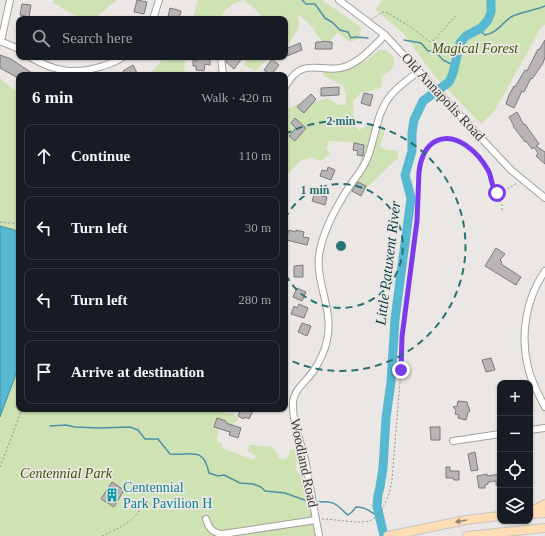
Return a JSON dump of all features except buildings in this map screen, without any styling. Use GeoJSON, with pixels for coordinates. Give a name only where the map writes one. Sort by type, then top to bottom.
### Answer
{"type":"FeatureCollection","features":[{"type":"Feature","properties":{"kind":"main road"},"geometry":{"type":"LineString","coordinates":[[533,511],[545,504]]}},
{"type":"Feature","properties":{"kind":"main road"},"geometry":{"type":"LineString","coordinates":[[533,513],[545,513]]}},
{"type":"Feature","properties":{"kind":"main road"},"geometry":{"type":"LineString","coordinates":[[392,535],[466,520],[497,516]]}},
{"type":"Feature","properties":{"kind":"main road"},"geometry":{"type":"LineString","coordinates":[[467,536],[545,528]]}},
{"type":"Feature","properties":{"kind":"street"},"geometry":{"type":"LineString","coordinates":[[10,0],[1,41],[16,48]]}},
{"type":"Feature","properties":{"kind":"street"},"geometry":{"type":"LineString","coordinates":[[154,16],[159,0]]}},
{"type":"Feature","properties":{"kind":"street","name":"Old Annapolis Road"},"geometry":{"type":"LineString","coordinates":[[339,0],[385,36],[419,70],[496,154],[512,170],[545,198]]}},
{"type":"Feature","properties":{"kind":"street"},"geometry":{"type":"LineString","coordinates":[[288,83],[295,74],[308,68],[340,68],[348,66],[366,54],[385,36]]}},
{"type":"Feature","properties":{"kind":"street"},"geometry":{"type":"LineString","coordinates":[[35,60],[67,72],[79,72],[108,64],[117,60]]}},
{"type":"Feature","properties":{"kind":"street"},"geometry":{"type":"LineString","coordinates":[[221,60],[223,72]]}},
{"type":"Feature","properties":{"kind":"street","name":"Woodland Road"},"geometry":{"type":"LineString","coordinates":[[319,536],[304,455],[295,420],[293,401],[296,390],[307,379],[317,365],[324,350],[329,333],[326,299],[319,273],[320,251],[324,236],[346,191],[367,160],[380,116],[388,99],[419,70]]}},
{"type":"Feature","properties":{"kind":"street"},"geometry":{"type":"LineString","coordinates":[[545,271],[538,283],[530,304],[525,324],[524,338],[528,367],[545,407]]}},
{"type":"Feature","properties":{"kind":"street"},"geometry":{"type":"LineString","coordinates":[[533,430],[545,428]]}},
{"type":"Feature","properties":{"kind":"street"},"geometry":{"type":"LineString","coordinates":[[453,441],[497,434]]}},
{"type":"Feature","properties":{"kind":"street"},"geometry":{"type":"LineString","coordinates":[[206,519],[213,531],[223,534],[316,520]]}},
{"type":"Feature","properties":{"kind":"path"},"geometry":{"type":"LineString","coordinates":[[368,22],[383,12],[388,13],[411,27],[426,41],[430,42],[435,39],[458,14]]}},
{"type":"Feature","properties":{"kind":"path"},"geometry":{"type":"LineString","coordinates":[[316,520],[370,521],[375,517],[388,498],[392,480],[401,370],[402,337],[417,221],[420,164],[425,152],[436,141],[443,139],[452,140],[466,145],[483,161],[491,177],[494,190],[497,193],[502,205],[502,211]]}},
{"type":"Feature","properties":{"kind":"path"},"geometry":{"type":"LineString","coordinates":[[497,193],[504,191],[517,183]]}},
{"type":"Feature","properties":{"kind":"path"},"geometry":{"type":"LineString","coordinates":[[0,222],[16,224]]}},
{"type":"Feature","properties":{"kind":"path"},"geometry":{"type":"LineString","coordinates":[[0,467],[21,412]]}},
{"type":"Feature","properties":{"kind":"path"},"geometry":{"type":"LineString","coordinates":[[102,536],[131,521],[147,499]]}},
{"type":"Feature","properties":{"kind":"green space"},"geometry":{"type":"Polygon","coordinates":[[[55,0],[117,0],[97,16],[76,16],[52,2],[55,0]]]}},
{"type":"Feature","properties":{"kind":"green space"},"geometry":{"type":"Polygon","coordinates":[[[198,0],[243,0],[229,7],[221,16],[194,16],[198,0]]]}},
{"type":"Feature","properties":{"kind":"green space"},"geometry":{"type":"Polygon","coordinates":[[[243,0],[322,0],[361,27],[360,39],[349,42],[338,32],[329,42],[320,39],[312,27],[298,14],[299,27],[288,44],[288,16],[261,16],[255,9],[243,0]]]}},
{"type":"Feature","properties":{"kind":"green space","name":"Magical Forest"},"geometry":{"type":"Polygon","coordinates":[[[382,0],[545,0],[545,25],[542,26],[495,110],[481,124],[433,74],[403,33],[375,10],[382,0]]]}},
{"type":"Feature","properties":{"kind":"green space"},"geometry":{"type":"Polygon","coordinates":[[[379,50],[385,50],[393,56],[394,64],[391,70],[382,77],[382,86],[376,90],[361,93],[353,101],[354,124],[359,130],[373,123],[383,127],[384,134],[380,146],[386,150],[398,151],[398,158],[364,190],[356,190],[355,184],[361,158],[361,147],[352,142],[329,141],[326,148],[330,153],[325,159],[319,161],[312,157],[300,161],[288,174],[288,108],[303,102],[314,102],[328,98],[338,105],[346,105],[346,95],[343,86],[324,76],[323,72],[351,68],[370,58],[379,50]]]}},
{"type":"Feature","properties":{"kind":"green space"},"geometry":{"type":"Polygon","coordinates":[[[162,60],[186,60],[184,65],[185,72],[151,72],[162,60]]]}},
{"type":"Feature","properties":{"kind":"green space"},"geometry":{"type":"Polygon","coordinates":[[[246,60],[267,60],[255,71],[244,65],[246,60]]]}},
{"type":"Feature","properties":{"kind":"green space","name":"Centennial Park"},"geometry":{"type":"Polygon","coordinates":[[[0,79],[16,91],[16,412],[233,413],[238,418],[233,425],[227,425],[227,422],[221,420],[216,427],[219,432],[216,440],[222,443],[222,448],[254,460],[256,456],[248,452],[249,446],[252,445],[272,448],[279,458],[283,460],[289,457],[290,450],[295,449],[297,458],[296,471],[305,477],[304,479],[308,493],[315,536],[0,536],[0,79]]]}},
{"type":"Feature","properties":{"kind":"water"},"geometry":{"type":"Polygon","coordinates":[[[0,226],[16,231],[16,374],[0,417],[0,226]]]}},
{"type":"Feature","properties":{"kind":"waterway"},"geometry":{"type":"LineString","coordinates":[[302,0],[306,4],[315,4],[325,18],[332,22],[340,30],[348,32],[351,38],[368,38]]}},
{"type":"Feature","properties":{"kind":"waterway","name":"Little Patuxent River"},"geometry":{"type":"LineString","coordinates":[[384,536],[377,506],[383,468],[395,319],[411,198],[405,175],[412,151],[414,120],[423,101],[449,82],[453,73],[460,43],[466,36],[481,28],[488,20],[491,12],[491,0]]}},
{"type":"Feature","properties":{"kind":"waterway"},"geometry":{"type":"LineString","coordinates":[[479,30],[485,35],[489,34],[511,17],[545,6]]}},
{"type":"Feature","properties":{"kind":"waterway"},"geometry":{"type":"LineString","coordinates":[[404,40],[421,43],[428,51],[435,51],[443,60],[455,66]]}},
{"type":"Feature","properties":{"kind":"waterway"},"geometry":{"type":"LineString","coordinates":[[50,426],[66,425],[99,428],[130,427],[138,430],[145,439],[158,439],[170,454],[196,454],[200,456],[207,465],[209,473],[218,476],[224,475],[240,483],[253,484],[261,487],[265,491],[285,493],[310,502]]}},
{"type":"Feature","properties":{"kind":"waterway"},"geometry":{"type":"LineString","coordinates":[[314,502],[335,504],[348,515],[356,507],[359,507],[372,512],[380,519]]}},
{"type":"Feature","properties":{"kind":"place","name":"Centennial Park Pavilion H"},"geometry":{"type":"Point","coordinates":[112,495]}},
{"type":"Feature","properties":{"kind":"route"},"geometry":{"type":"LineString","coordinates":[[401,370],[402,337],[417,221],[419,172],[420,164],[425,152],[430,145],[443,139],[460,142],[466,145],[483,161],[491,177],[494,190],[497,193]]}}]}
